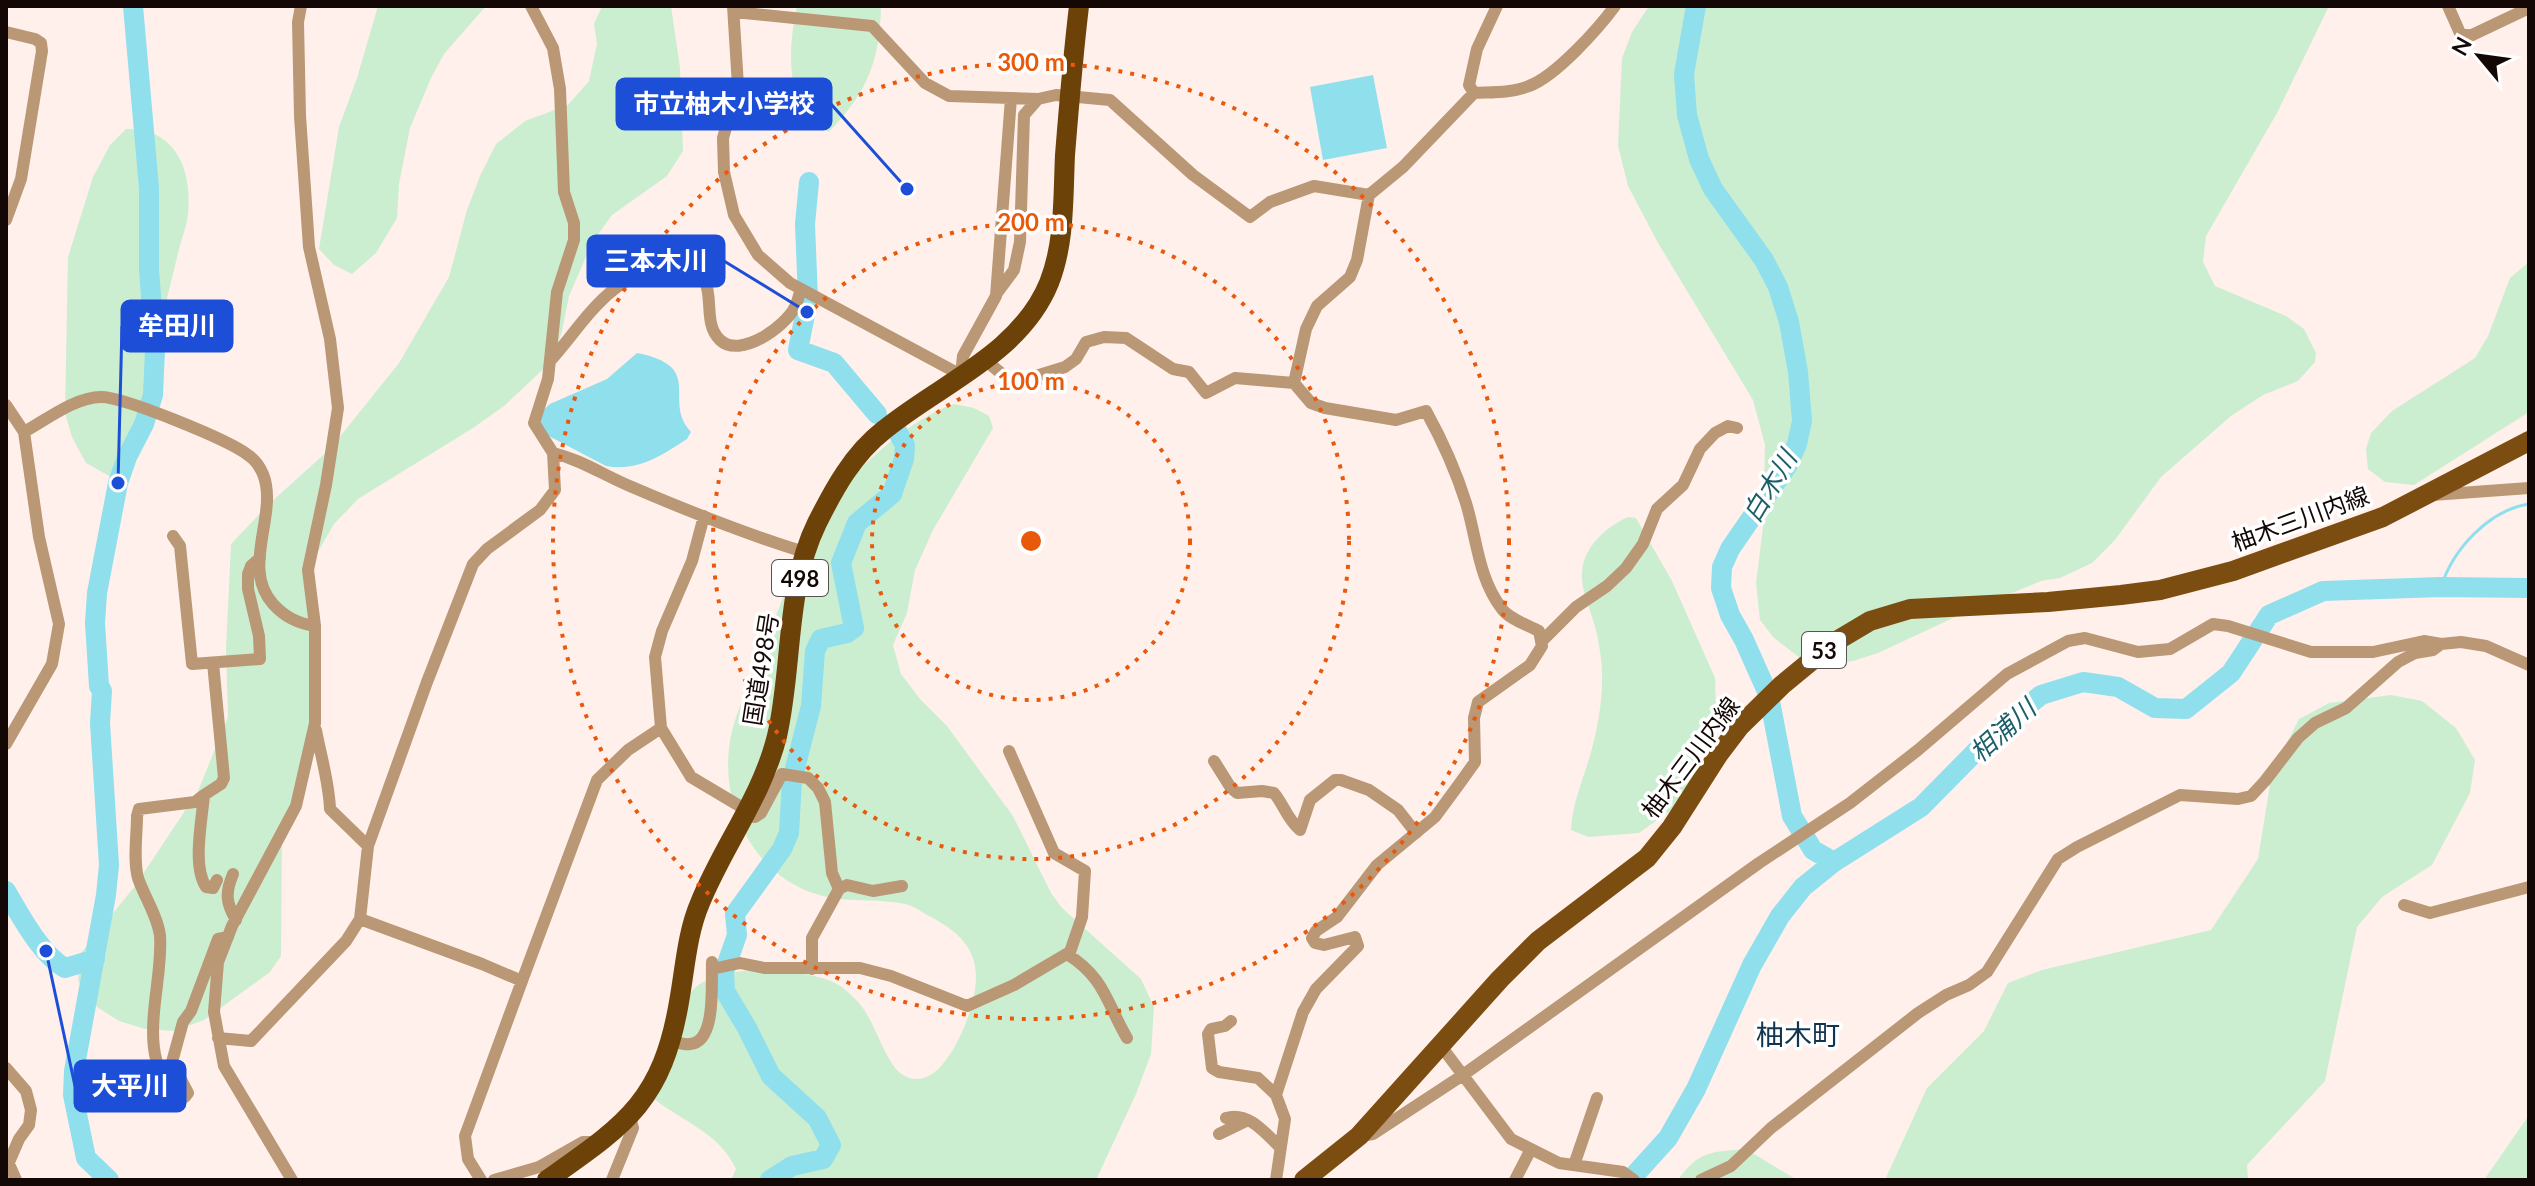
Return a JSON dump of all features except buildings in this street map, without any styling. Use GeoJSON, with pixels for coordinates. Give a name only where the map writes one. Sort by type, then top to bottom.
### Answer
{"type":"FeatureCollection","features":[{"type":"Feature","properties":{"kind":"highway","name":"国道498号"},"geometry":{"type":"LineString","coordinates":[[547,1180],[630,1117],[651,1090],[671,1041],[694,917],[708,881],[768,770],[778,733],[804,552],[836,486],[881,432],[1012,339],[1048,284],[1059,249],[1069,96],[1079,6]]}},
{"type":"Feature","properties":{"kind":"main road","name":"柚木三川内線"},"geometry":{"type":"LineString","coordinates":[[1304,1180],[1359,1136],[1538,941],[1647,858],[1672,827],[1740,726],[1782,685],[1833,643],[1870,621],[1910,609],[2048,602],[2160,590],[2233,571],[2383,517],[2529,441]]}},
{"type":"Feature","properties":{"kind":"street"},"geometry":{"type":"LineString","coordinates":[[301,6],[298,22],[300,100],[309,247],[330,339],[338,408],[308,570],[315,626],[315,723],[329,785],[330,809],[368,846]]}},
{"type":"Feature","properties":{"kind":"street"},"geometry":{"type":"LineString","coordinates":[[218,1038],[251,1041],[346,941],[360,919],[368,846],[473,564],[487,549],[540,510],[555,490],[553,453],[534,423],[548,379],[557,292],[574,240],[574,223],[564,192],[560,89],[553,48],[531,6]]}},
{"type":"Feature","properties":{"kind":"street"},"geometry":{"type":"LineString","coordinates":[[1474,93],[1469,85],[1477,49],[1497,6]]}},
{"type":"Feature","properties":{"kind":"street"},"geometry":{"type":"LineString","coordinates":[[1294,383],[1306,329],[1317,306],[1350,277],[1357,260],[1369,195],[1403,167],[1474,93],[1511,91],[1532,85],[1584,43],[1615,6]]}},
{"type":"Feature","properties":{"kind":"street"},"geometry":{"type":"LineString","coordinates":[[2448,6],[2460,33],[2470,36],[2529,8]]}},
{"type":"Feature","properties":{"kind":"street"},"geometry":{"type":"LineString","coordinates":[[1038,99],[1024,115],[1020,242],[1014,270],[963,356],[961,375],[790,283],[758,255],[734,215],[724,172],[723,138],[738,86],[733,9],[872,26],[925,83],[949,96],[1038,99],[1056,95],[1110,100],[1193,175],[1250,217],[1270,202],[1314,186],[1369,195]]}},
{"type":"Feature","properties":{"kind":"street"},"geometry":{"type":"LineString","coordinates":[[6,32],[35,39],[41,43],[42,51],[21,179],[6,220]]}},
{"type":"Feature","properties":{"kind":"street"},"geometry":{"type":"LineString","coordinates":[[996,296],[1011,98]]}},
{"type":"Feature","properties":{"kind":"street"},"geometry":{"type":"LineString","coordinates":[[550,361],[603,296],[640,274],[682,266],[698,273],[705,281],[712,330],[720,341],[730,347],[744,347],[774,330],[795,309],[801,289]]}},
{"type":"Feature","properties":{"kind":"street"},"geometry":{"type":"LineString","coordinates":[[985,360],[1013,383],[1065,367],[1076,359],[1086,342],[1104,337],[1126,338],[1173,369],[1189,372],[1206,393],[1235,378],[1294,383],[1311,403],[1325,408],[1396,420],[1426,411],[1446,448],[1465,499],[1481,568],[1490,590],[1504,612],[1539,631],[1542,646],[1530,665],[1478,702],[1474,718],[1475,762],[1435,817],[1377,865],[1337,917],[1316,931],[1312,938],[1315,943],[1324,945],[1355,937],[1358,946],[1316,989],[1303,1012],[1276,1095]]}},
{"type":"Feature","properties":{"kind":"street"},"geometry":{"type":"LineString","coordinates":[[24,432],[85,400],[103,397],[133,405],[231,444],[251,456],[263,473],[266,491],[260,558],[261,579],[267,598],[282,614],[299,624],[315,626]]}},
{"type":"Feature","properties":{"kind":"street"},"geometry":{"type":"LineString","coordinates":[[6,405],[24,432],[39,537],[59,624],[52,664],[6,744]]}},
{"type":"Feature","properties":{"kind":"street"},"geometry":{"type":"LineString","coordinates":[[1541,642],[1576,607],[1607,586],[1626,568],[1643,544],[1657,509],[1683,485],[1700,449],[1715,433],[1728,426],[1737,428]]}},
{"type":"Feature","properties":{"kind":"street"},"geometry":{"type":"LineString","coordinates":[[553,453],[573,458],[629,486],[704,516],[804,552]]}},
{"type":"Feature","properties":{"kind":"street"},"geometry":{"type":"LineString","coordinates":[[2425,495],[2529,488]]}},
{"type":"Feature","properties":{"kind":"street"},"geometry":{"type":"LineString","coordinates":[[704,516],[692,561],[662,631],[655,657],[661,728],[691,777],[746,814],[755,817],[761,813],[782,774],[808,778],[825,802],[832,873],[839,889]]}},
{"type":"Feature","properties":{"kind":"street"},"geometry":{"type":"LineString","coordinates":[[173,536],[180,546],[192,664],[260,659],[248,574],[260,558]]}},
{"type":"Feature","properties":{"kind":"street"},"geometry":{"type":"LineString","coordinates":[[1359,1136],[1373,1134],[1463,1075],[1759,863],[1850,803],[2007,674],[2068,641],[2085,638],[2138,652],[2170,649],[2213,624],[2311,652],[2373,652],[2424,641],[2441,644],[2461,642],[2486,646],[2529,665]]}},
{"type":"Feature","properties":{"kind":"street"},"geometry":{"type":"LineString","coordinates":[[1701,1180],[1731,1166],[1771,1128],[1918,1013],[1987,972],[2058,859],[2180,795],[2238,799],[2251,796],[2298,738],[2315,723],[2346,708],[2398,662],[2415,653],[2433,650],[2441,644]]}},
{"type":"Feature","properties":{"kind":"street"},"geometry":{"type":"LineString","coordinates":[[213,663],[224,778],[221,784],[195,802],[139,809],[137,816],[137,874],[160,935],[154,1004],[154,1051],[163,1080],[179,1096],[185,1097],[188,1093],[172,1062],[181,1031],[212,950],[218,939],[228,937]]}},
{"type":"Feature","properties":{"kind":"street"},"geometry":{"type":"LineString","coordinates":[[292,1180],[224,1066],[218,1038],[215,991],[218,962],[228,937],[296,806],[315,723]]}},
{"type":"Feature","properties":{"kind":"street"},"geometry":{"type":"LineString","coordinates":[[481,1180],[468,1159],[465,1136],[597,780],[628,750],[661,728]]}},
{"type":"Feature","properties":{"kind":"street"},"geometry":{"type":"LineString","coordinates":[[671,1041],[691,1044],[700,1040],[709,1028],[712,966],[740,963],[764,968],[860,968],[891,976],[967,1006],[1014,985],[1070,952],[1082,917],[1085,871],[1054,853],[1009,751]]}},
{"type":"Feature","properties":{"kind":"street"},"geometry":{"type":"LineString","coordinates":[[1214,761],[1237,793],[1274,793],[1284,806],[1286,815],[1300,830],[1310,800],[1335,780],[1341,780],[1369,790],[1398,810],[1416,833]]}},
{"type":"Feature","properties":{"kind":"street"},"geometry":{"type":"LineString","coordinates":[[204,795],[198,863],[200,878],[206,887],[213,888],[217,880]]}},
{"type":"Feature","properties":{"kind":"street"},"geometry":{"type":"LineString","coordinates":[[233,874],[226,895],[228,907],[236,920]]}},
{"type":"Feature","properties":{"kind":"street"},"geometry":{"type":"LineString","coordinates":[[812,969],[812,938],[839,889],[847,885],[873,891],[902,886]]}},
{"type":"Feature","properties":{"kind":"street"},"geometry":{"type":"LineString","coordinates":[[2404,905],[2430,913],[2529,887]]}},
{"type":"Feature","properties":{"kind":"street"},"geometry":{"type":"LineString","coordinates":[[360,919],[522,981]]}},
{"type":"Feature","properties":{"kind":"street"},"geometry":{"type":"LineString","coordinates":[[1067,954],[1099,980],[1127,1038]]}},
{"type":"Feature","properties":{"kind":"street"},"geometry":{"type":"LineString","coordinates":[[1231,1021],[1225,1026],[1211,1029],[1208,1034],[1212,1068],[1219,1072],[1258,1078],[1276,1095],[1285,1119],[1276,1180]]}},
{"type":"Feature","properties":{"kind":"street"},"geometry":{"type":"LineString","coordinates":[[1441,1046],[1511,1139],[1559,1163],[1628,1176]]}},
{"type":"Feature","properties":{"kind":"street"},"geometry":{"type":"LineString","coordinates":[[6,1068],[26,1091],[31,1110],[29,1125],[19,1139],[8,1166],[16,1180]]}},
{"type":"Feature","properties":{"kind":"street"},"geometry":{"type":"LineString","coordinates":[[1574,1165],[1597,1098]]}},
{"type":"Feature","properties":{"kind":"street"},"geometry":{"type":"LineString","coordinates":[[1226,1118],[1240,1116],[1248,1120],[1280,1147]]}},
{"type":"Feature","properties":{"kind":"street"},"geometry":{"type":"LineString","coordinates":[[612,1180],[633,1128],[630,1117]]}},
{"type":"Feature","properties":{"kind":"street"},"geometry":{"type":"LineString","coordinates":[[1219,1134],[1248,1120]]}},
{"type":"Feature","properties":{"kind":"street"},"geometry":{"type":"LineString","coordinates":[[494,1180],[539,1167],[583,1142],[602,1141]]}},
{"type":"Feature","properties":{"kind":"street"},"geometry":{"type":"LineString","coordinates":[[1515,1180],[1531,1149]]}},
{"type":"Feature","properties":{"kind":"green space"},"geometry":{"type":"Polygon","coordinates":[[[378,6],[486,6],[444,54],[431,78],[410,128],[399,184],[397,218],[376,253],[352,274],[334,265],[319,249],[339,127],[378,6]]]}},
{"type":"Feature","properties":{"kind":"green space"},"geometry":{"type":"Polygon","coordinates":[[[602,6],[671,6],[680,68],[683,151],[667,176],[612,215],[592,243],[569,296],[552,361],[504,406],[358,499],[334,524],[315,557],[306,591],[320,708],[282,837],[281,956],[270,972],[204,1020],[174,1031],[145,1029],[119,1021],[97,1007],[78,981],[81,953],[135,886],[198,791],[228,717],[226,648],[231,544],[269,504],[330,449],[399,363],[449,277],[467,210],[496,144],[525,121],[568,105],[589,81],[597,44],[594,24],[602,6]]]}},
{"type":"Feature","properties":{"kind":"green space"},"geometry":{"type":"Polygon","coordinates":[[[797,6],[881,6],[878,43],[869,75],[853,104],[829,132],[814,123],[803,110],[796,94],[791,59],[797,6]]]}},
{"type":"Feature","properties":{"kind":"green space"},"geometry":{"type":"Polygon","coordinates":[[[1649,6],[2329,6],[2277,113],[2206,236],[2203,262],[2215,286],[2286,316],[2304,329],[2316,353],[2315,362],[2298,381],[2263,395],[2231,416],[2161,477],[2115,540],[2092,563],[1966,612],[1878,653],[1853,661],[1825,664],[1800,658],[1773,637],[1760,620],[1756,583],[1763,527],[1765,445],[1753,400],[1658,243],[1628,186],[1618,146],[1622,58],[1632,32],[1649,6]]]}},
{"type":"Feature","properties":{"kind":"green space"},"geometry":{"type":"Polygon","coordinates":[[[126,129],[143,131],[169,144],[183,167],[189,197],[187,223],[155,350],[150,419],[137,447],[111,477],[86,463],[72,437],[65,413],[68,257],[93,177],[110,145],[126,129]]]}},
{"type":"Feature","properties":{"kind":"green space"},"geometry":{"type":"Polygon","coordinates":[[[2529,262],[2529,412],[2414,485],[2385,482],[2368,469],[2366,449],[2371,433],[2392,411],[2475,358],[2488,336],[2510,278],[2529,262]]]}},
{"type":"Feature","properties":{"kind":"green space"},"geometry":{"type":"Polygon","coordinates":[[[954,404],[974,408],[989,416],[993,428],[933,530],[915,570],[907,613],[893,645],[901,674],[947,726],[1013,816],[1051,893],[1062,908],[1141,979],[1154,1007],[1151,1054],[1096,1180],[731,1180],[736,1169],[720,1145],[653,1098],[692,991],[720,975],[760,970],[801,973],[833,982],[859,1003],[894,1066],[912,1079],[924,1078],[944,1062],[960,1037],[974,997],[976,981],[972,955],[966,944],[944,925],[908,905],[819,895],[778,874],[761,858],[748,839],[731,796],[728,772],[729,749],[737,715],[808,533],[837,494],[874,456],[915,424],[954,404]]]}},
{"type":"Feature","properties":{"kind":"green space"},"geometry":{"type":"Polygon","coordinates":[[[1628,517],[1636,518],[1672,581],[1715,678],[1716,712],[1698,772],[1677,806],[1639,833],[1588,837],[1571,830],[1575,803],[1597,727],[1602,673],[1597,635],[1584,590],[1583,565],[1594,543],[1606,530],[1628,517]]]}},
{"type":"Feature","properties":{"kind":"green space"},"geometry":{"type":"Polygon","coordinates":[[[2391,695],[2422,701],[2456,728],[2475,760],[2470,793],[2432,865],[2382,897],[2357,927],[2325,1081],[2247,1165],[2248,1180],[1885,1180],[1927,1088],[1984,1031],[2008,983],[2042,970],[2211,930],[2258,859],[2272,772],[2299,719],[2329,703],[2391,695]]]}},
{"type":"Feature","properties":{"kind":"green space"},"geometry":{"type":"Polygon","coordinates":[[[2529,1115],[2529,1180],[2484,1180],[2529,1115]]]}},
{"type":"Feature","properties":{"kind":"green space"},"geometry":{"type":"Polygon","coordinates":[[[1746,1149],[1797,1180],[1678,1180],[1693,1163],[1707,1154],[1746,1149]]]}},
{"type":"Feature","properties":{"kind":"water"},"geometry":{"type":"Polygon","coordinates":[[[1373,75],[1387,148],[1323,160],[1310,87],[1373,75]]]}},
{"type":"Feature","properties":{"kind":"water"},"geometry":{"type":"Polygon","coordinates":[[[637,353],[658,359],[671,367],[677,376],[683,420],[691,432],[687,439],[649,461],[618,467],[606,466],[545,434],[539,426],[541,412],[550,404],[607,379],[637,353]]]}},
{"type":"Feature","properties":{"kind":"waterway"},"geometry":{"type":"LineString","coordinates":[[109,1180],[86,1158],[73,1095],[74,1071],[109,865],[100,723],[102,691],[99,686],[95,623],[97,593],[118,483],[153,395],[155,350],[149,269],[149,188],[133,6]]}},
{"type":"Feature","properties":{"kind":"waterway","name":"白木川"},"geometry":{"type":"LineString","coordinates":[[1696,6],[1684,74],[1687,115],[1699,159],[1713,189],[1764,260],[1778,287],[1789,322],[1798,372],[1802,421],[1797,444],[1787,466],[1730,549],[1722,567],[1721,588],[1730,615],[1769,696],[1792,816],[1813,850],[1834,862]]}},
{"type":"Feature","properties":{"kind":"waterway"},"geometry":{"type":"LineString","coordinates":[[809,182],[805,224],[808,299],[798,350],[834,363],[877,414]]}},
{"type":"Feature","properties":{"kind":"waterway"},"geometry":{"type":"LineString","coordinates":[[770,1180],[792,1166],[823,1159],[831,1145],[817,1118],[771,1076],[725,991],[724,972],[737,935],[735,914],[782,849],[789,833],[792,780],[811,706],[815,651],[821,639],[847,633],[854,628],[841,563],[857,523],[892,494],[904,459],[905,445],[897,431]]}},
{"type":"Feature","properties":{"kind":"waterway"},"geometry":{"type":"LineString","coordinates":[[2441,587],[2454,559],[2474,534],[2500,514],[2529,504]]}},
{"type":"Feature","properties":{"kind":"waterway","name":"相浦川"},"geometry":{"type":"LineString","coordinates":[[1630,1180],[1668,1138],[1696,1089],[1752,965],[1780,916],[1803,887],[1834,862],[1921,807],[1991,736],[2041,695],[2083,682],[2118,687],[2155,708],[2186,709],[2231,673],[2269,615],[2323,591],[2529,588]]}},
{"type":"Feature","properties":{"kind":"waterway"},"geometry":{"type":"LineString","coordinates":[[6,891],[32,934],[56,962],[65,968],[95,959]]}},
{"type":"Feature","properties":{"kind":"place","name":"市立柚木小学校"},"geometry":{"type":"Point","coordinates":[907,189]}},
{"type":"Feature","properties":{"kind":"place","name":"三本木川"},"geometry":{"type":"Point","coordinates":[807,312]}},
{"type":"Feature","properties":{"kind":"place","name":"牟田川"},"geometry":{"type":"Point","coordinates":[118,483]}},
{"type":"Feature","properties":{"kind":"place","name":"大平川"},"geometry":{"type":"Point","coordinates":[46,951]}},
{"type":"Feature","properties":{"kind":"district","name":"柚木町"},"geometry":{"type":"Point","coordinates":[1798,1034]}}]}
